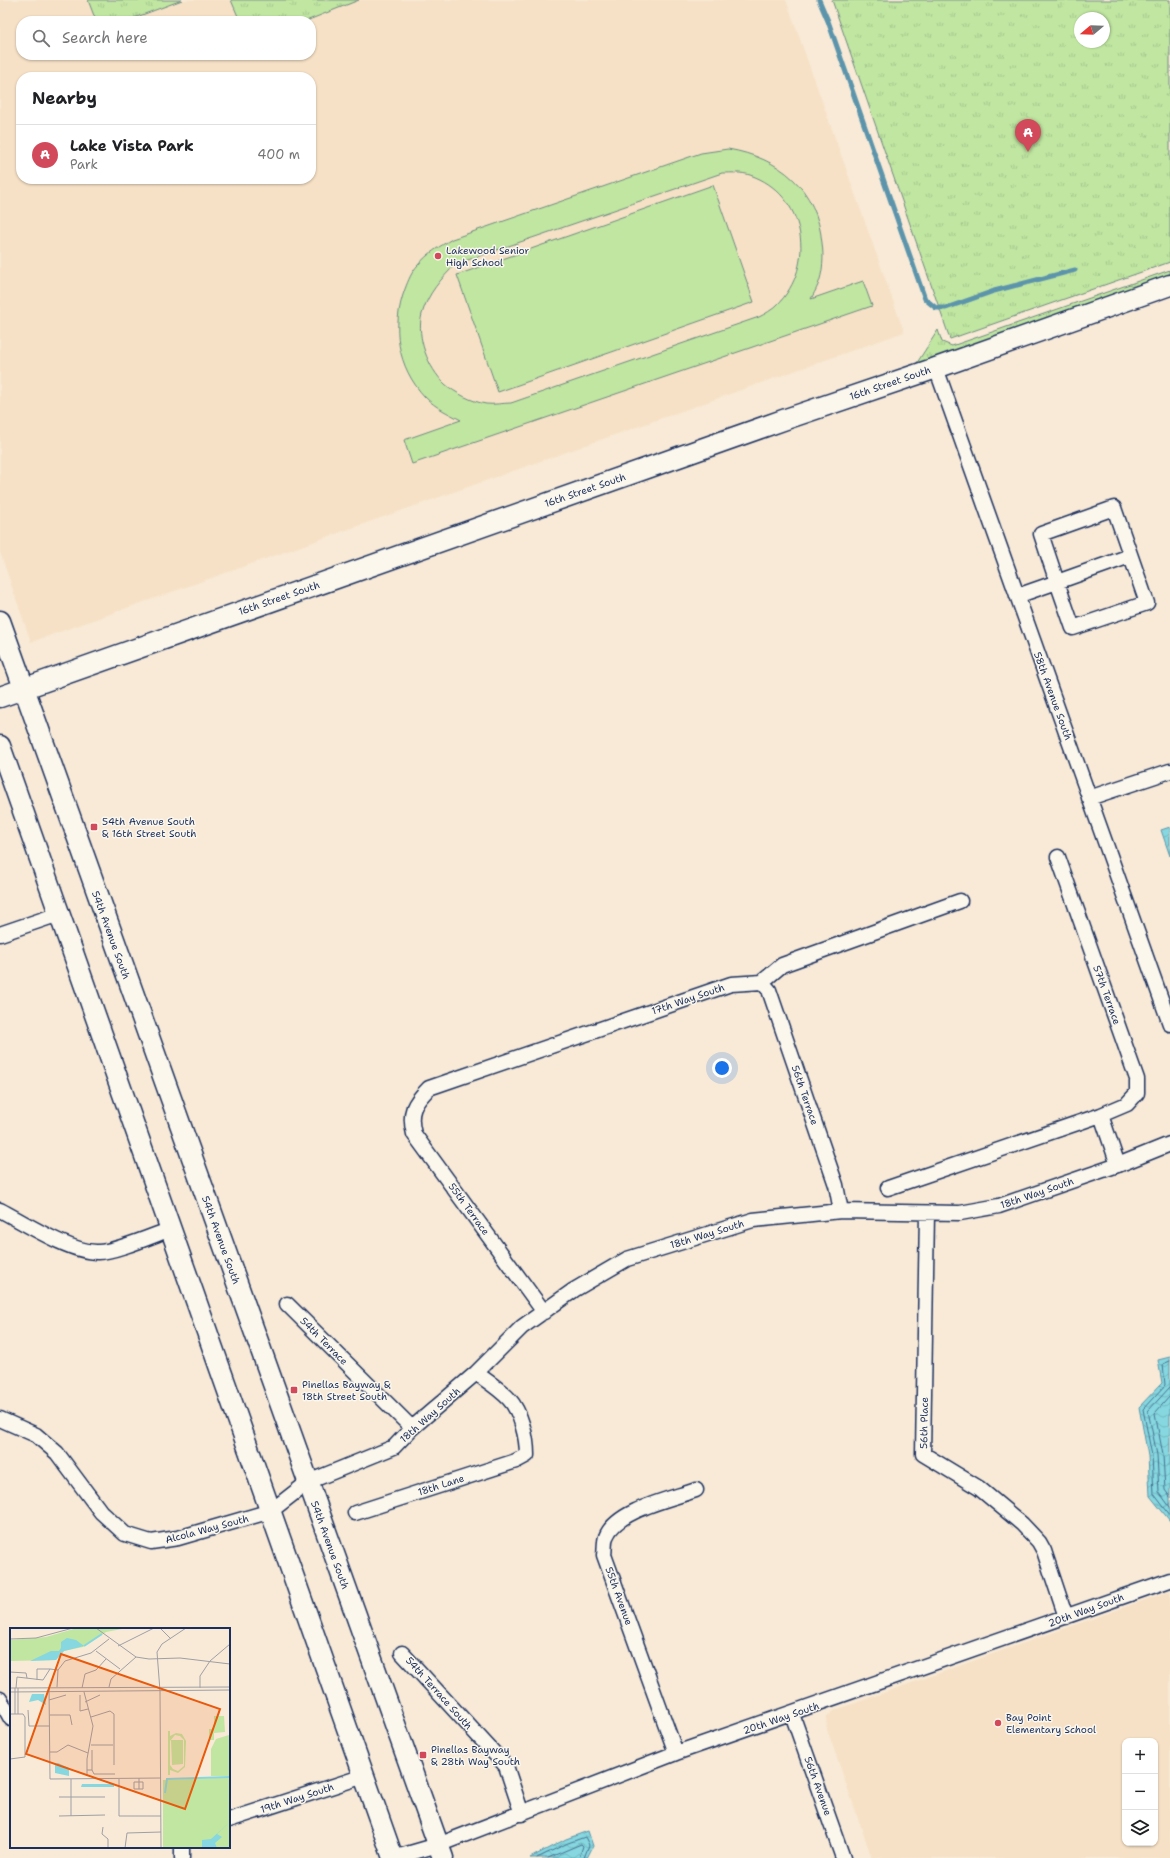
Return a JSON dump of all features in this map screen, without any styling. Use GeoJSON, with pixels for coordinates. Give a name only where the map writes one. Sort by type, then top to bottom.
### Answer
{"type":"FeatureCollection","features":[{"type":"Feature","properties":{"kind":"main road","name":"16th Street South"},"geometry":{"type":"LineString","coordinates":[[0,698],[779,421],[936,368],[1170,285]]}},
{"type":"Feature","properties":{"kind":"main road","name":"54th Avenue South"},"geometry":{"type":"LineString","coordinates":[[0,621],[23,689],[440,1852]]}},
{"type":"Feature","properties":{"kind":"main road"},"geometry":{"type":"LineString","coordinates":[[0,746],[393,1858]]}},
{"type":"Feature","properties":{"kind":"street","name":"58th Avenue South"},"geometry":{"type":"LineString","coordinates":[[936,368],[1170,1024]]}},
{"type":"Feature","properties":{"kind":"street"},"geometry":{"type":"LineString","coordinates":[[1114,508],[1147,603],[1073,628],[1057,582],[1041,534],[1114,508]]}},
{"type":"Feature","properties":{"kind":"street"},"geometry":{"type":"LineString","coordinates":[[1018,596],[1130,556]]}},
{"type":"Feature","properties":{"kind":"street"},"geometry":{"type":"LineString","coordinates":[[1089,798],[1170,771]]}},
{"type":"Feature","properties":{"kind":"street","name":"57th Terrace"},"geometry":{"type":"LineString","coordinates":[[888,1188],[1101,1115],[1127,1104],[1136,1093],[1137,1079],[1058,857]]}},
{"type":"Feature","properties":{"kind":"street"},"geometry":{"type":"LineString","coordinates":[[762,982],[782,965],[960,901]]}},
{"type":"Feature","properties":{"kind":"street"},"geometry":{"type":"LineString","coordinates":[[0,934],[59,914]]}},
{"type":"Feature","properties":{"kind":"street","name":"17th Way South"},"geometry":{"type":"LineString","coordinates":[[416,1102],[429,1088],[731,984],[762,982]]}},
{"type":"Feature","properties":{"kind":"street","name":"56th Terrace"},"geometry":{"type":"LineString","coordinates":[[762,982],[769,990],[836,1184],[841,1211]]}},
{"type":"Feature","properties":{"kind":"street","name":"55th Terrace"},"geometry":{"type":"LineString","coordinates":[[416,1102],[410,1121],[414,1134],[544,1312]]}},
{"type":"Feature","properties":{"kind":"street"},"geometry":{"type":"LineString","coordinates":[[1101,1115],[1118,1164]]}},
{"type":"Feature","properties":{"kind":"street","name":"18th Way South"},"geometry":{"type":"LineString","coordinates":[[271,1511],[308,1482],[394,1447],[412,1428],[476,1373],[522,1327],[574,1290],[628,1259],[753,1220],[841,1211],[927,1214],[960,1213],[999,1206],[1170,1144]]}},
{"type":"Feature","properties":{"kind":"street"},"geometry":{"type":"LineString","coordinates":[[0,1210],[77,1249],[99,1252],[123,1246],[171,1229]]}},
{"type":"Feature","properties":{"kind":"street","name":"56th Place"},"geometry":{"type":"LineString","coordinates":[[927,1214],[923,1454],[979,1488],[1022,1524],[1039,1542],[1044,1551],[1066,1617]]}},
{"type":"Feature","properties":{"kind":"street","name":"54th Terrace"},"geometry":{"type":"LineString","coordinates":[[287,1304],[412,1428]]}},
{"type":"Feature","properties":{"kind":"street","name":"18th Lane"},"geometry":{"type":"LineString","coordinates":[[355,1513],[527,1456],[524,1433],[517,1413],[509,1399],[476,1373]]}},
{"type":"Feature","properties":{"kind":"street","name":"Alcola Way South"},"geometry":{"type":"LineString","coordinates":[[0,1419],[36,1435],[58,1453],[101,1512],[125,1534],[151,1542],[178,1538],[271,1511]]}},
{"type":"Feature","properties":{"kind":"street","name":"55th Avenue"},"geometry":{"type":"LineString","coordinates":[[676,1753],[604,1556],[606,1537],[614,1523],[627,1513],[696,1490]]}},
{"type":"Feature","properties":{"kind":"street","name":"20th Way South"},"geometry":{"type":"LineString","coordinates":[[393,1858],[440,1852],[522,1814],[676,1753],[792,1714],[1170,1580]]}},
{"type":"Feature","properties":{"kind":"street","name":"54th Terrace South"},"geometry":{"type":"LineString","coordinates":[[402,1653],[506,1766],[522,1814]]}},
{"type":"Feature","properties":{"kind":"street"},"geometry":{"type":"LineString","coordinates":[[0,1699],[10,1717]]}},
{"type":"Feature","properties":{"kind":"street","name":"56th Avenue"},"geometry":{"type":"LineString","coordinates":[[792,1714],[843,1858]]}},
{"type":"Feature","properties":{"kind":"street","name":"19th Way South"},"geometry":{"type":"LineString","coordinates":[[230,1820],[364,1776]]}},
{"type":"Feature","properties":{"kind":"shaded area","name":"Lakewood Senior High School"},"geometry":{"type":"Polygon","coordinates":[[[0,0],[786,0],[904,332],[31,642],[0,552],[0,0]]]}},
{"type":"Feature","properties":{"kind":"shaded area","name":"Bay Point Elementary School"},"geometry":{"type":"Polygon","coordinates":[[[1170,1591],[1170,1858],[872,1858],[827,1729],[826,1717],[836,1710],[1170,1591]]]}},
{"type":"Feature","properties":{"kind":"green space"},"geometry":{"type":"Polygon","coordinates":[[[88,0],[182,0],[139,16],[94,16],[88,0]]]}},
{"type":"Feature","properties":{"kind":"green space"},"geometry":{"type":"Polygon","coordinates":[[[231,0],[359,0],[316,17],[238,16],[231,0]]]}},
{"type":"Feature","properties":{"kind":"green space"},"geometry":{"type":"Polygon","coordinates":[[[832,0],[1170,0],[1170,262],[950,339],[832,0]]]}},
{"type":"Feature","properties":{"kind":"green space"},"geometry":{"type":"Polygon","coordinates":[[[728,149],[747,153],[779,168],[793,179],[804,191],[813,206],[819,224],[822,243],[822,270],[818,285],[811,299],[863,281],[872,306],[412,464],[404,440],[461,420],[438,407],[425,397],[408,373],[399,346],[398,317],[401,303],[410,276],[416,267],[434,250],[452,239],[701,153],[728,149]],[[722,173],[456,264],[431,293],[422,314],[422,342],[433,370],[445,384],[459,394],[470,399],[486,404],[511,403],[759,317],[771,310],[790,289],[798,270],[801,251],[800,232],[794,214],[783,198],[769,184],[747,174],[722,173]]]}},
{"type":"Feature","properties":{"kind":"green space"},"geometry":{"type":"Polygon","coordinates":[[[713,185],[754,302],[498,392],[457,275],[713,185]]]}},
{"type":"Feature","properties":{"kind":"green space"},"geometry":{"type":"Polygon","coordinates":[[[1170,270],[1170,276],[915,366],[938,330],[942,342],[952,346],[1170,270]]]}},
{"type":"Feature","properties":{"kind":"water"},"geometry":{"type":"Polygon","coordinates":[[[1170,827],[1170,856],[1161,830],[1170,827]]]}},
{"type":"Feature","properties":{"kind":"water"},"geometry":{"type":"Polygon","coordinates":[[[1170,1357],[1170,1521],[1150,1496],[1148,1456],[1139,1407],[1162,1383],[1158,1360],[1170,1357]]]}},
{"type":"Feature","properties":{"kind":"water"},"geometry":{"type":"Polygon","coordinates":[[[588,1831],[593,1846],[587,1858],[530,1858],[566,1839],[588,1831]]]}},
{"type":"Feature","properties":{"kind":"waterway"},"geometry":{"type":"LineString","coordinates":[[819,0],[828,21],[925,299],[936,308],[946,308],[994,291],[1075,270]]}},
{"type":"Feature","properties":{"kind":"place","name":"Lake Vista Park"},"geometry":{"type":"Point","coordinates":[1028,152]}},
{"type":"Feature","properties":{"kind":"place","name":"Lakewood Senior High School"},"geometry":{"type":"Point","coordinates":[438,256]}},
{"type":"Feature","properties":{"kind":"place","name":"54th Avenue South & 16th Street South"},"geometry":{"type":"Point","coordinates":[94,827]}},
{"type":"Feature","properties":{"kind":"place","name":"Pinellas Bayway & 18th Street South"},"geometry":{"type":"Point","coordinates":[294,1390]}},
{"type":"Feature","properties":{"kind":"place","name":"Bay Point Elementary School"},"geometry":{"type":"Point","coordinates":[998,1723]}},
{"type":"Feature","properties":{"kind":"place","name":"Pinellas Bayway & 28th Way South"},"geometry":{"type":"Point","coordinates":[423,1755]}}]}
